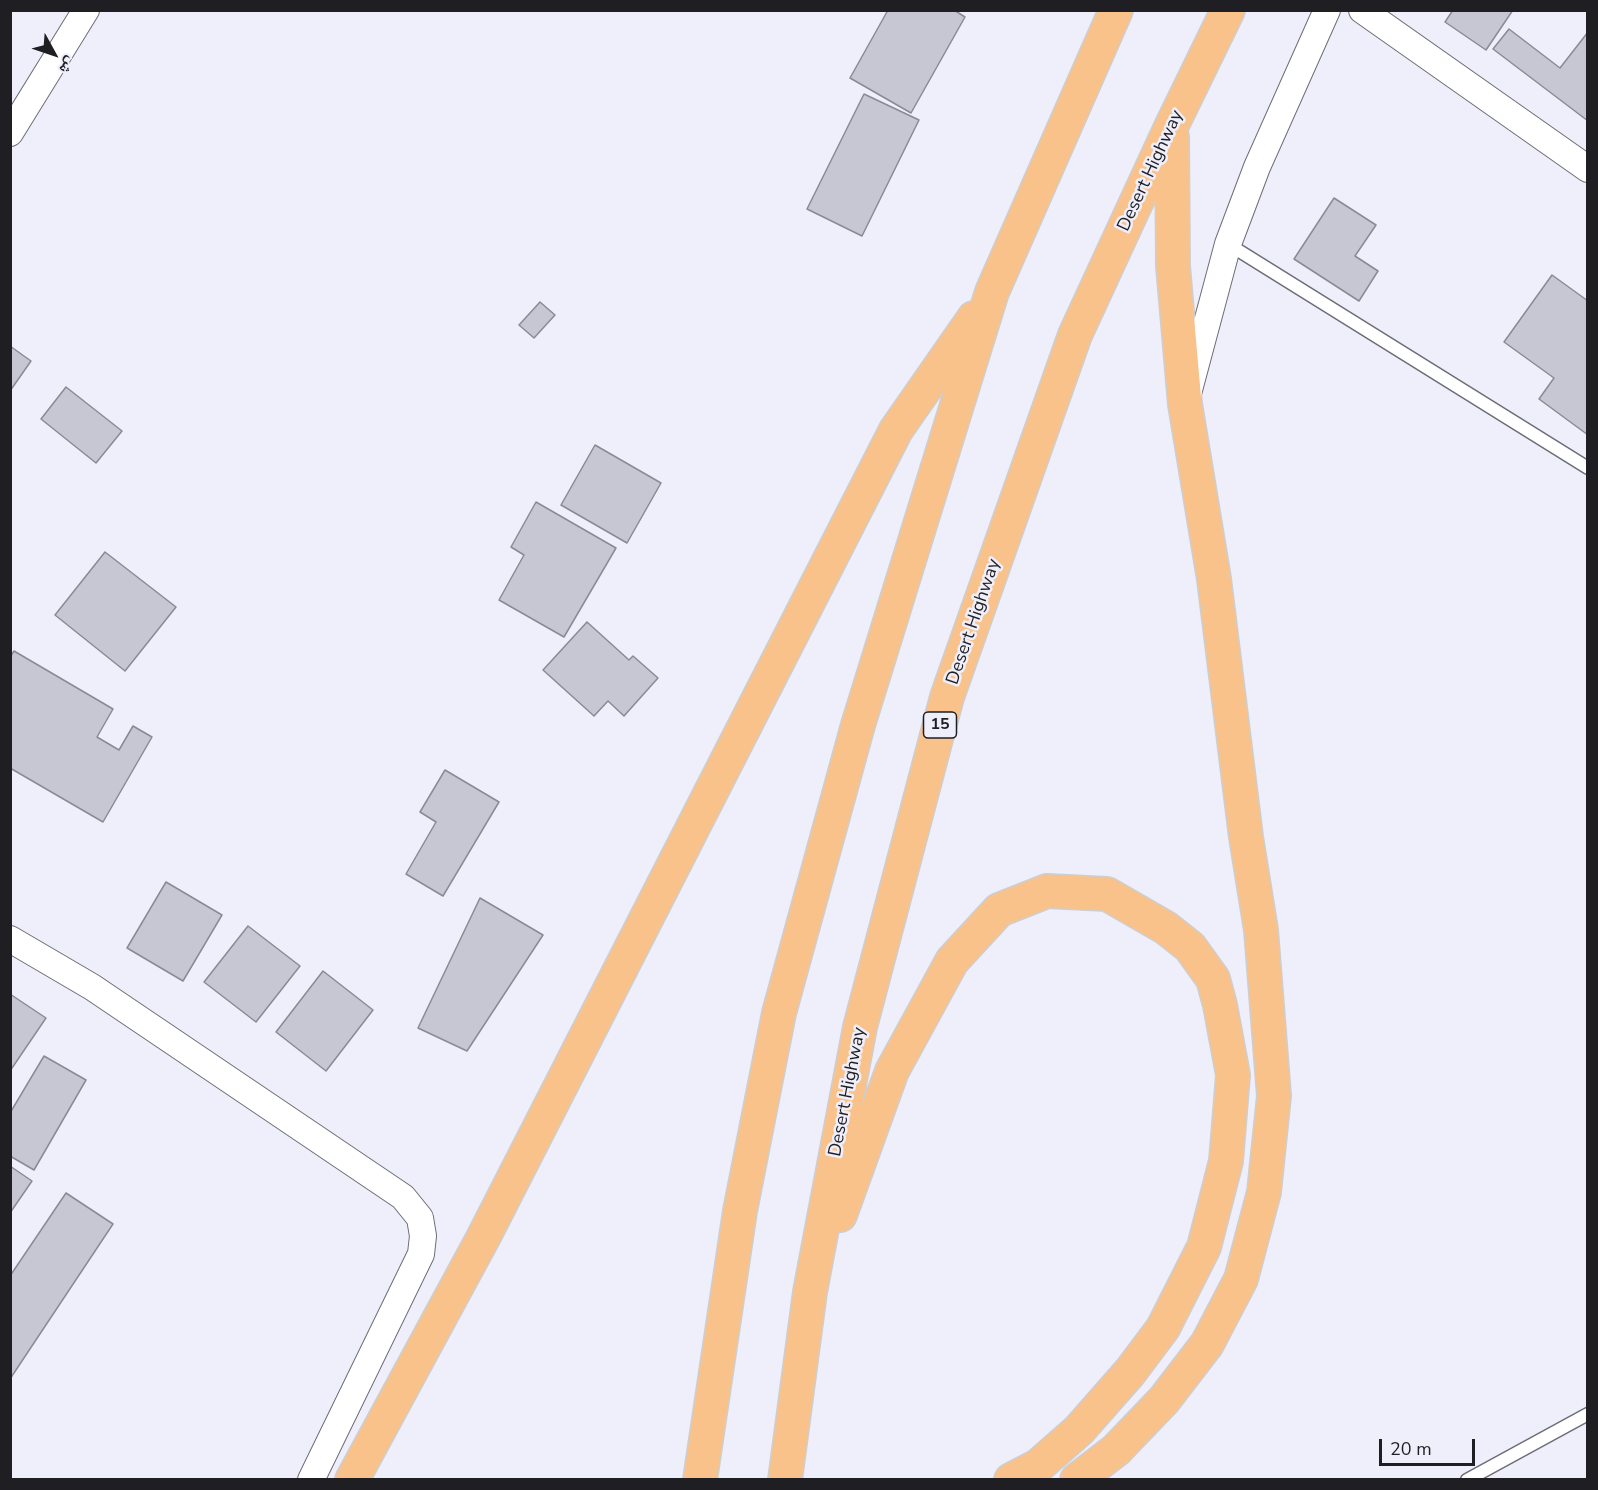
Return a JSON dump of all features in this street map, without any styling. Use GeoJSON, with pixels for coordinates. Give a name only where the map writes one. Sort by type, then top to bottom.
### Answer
{"type":"FeatureCollection","features":[{"type":"Feature","properties":{"kind":"highway"},"geometry":{"type":"LineString","coordinates":[[700,1479],[740,1211],[779,1013],[858,725],[992,292],[1116,10]]}},
{"type":"Feature","properties":{"kind":"highway","name":"Desert Highway"},"geometry":{"type":"LineString","coordinates":[[785,1479],[810,1292],[860,1027],[947,698],[1075,335],[1228,10]]}},
{"type":"Feature","properties":{"kind":"highway"},"geometry":{"type":"LineString","coordinates":[[1077,1479],[1116,1450],[1164,1400],[1207,1344],[1241,1279],[1264,1192],[1273,1107],[1273,1073],[1261,930],[1246,837],[1214,579],[1185,404],[1173,266],[1172,127]]}},
{"type":"Feature","properties":{"kind":"highway"},"geometry":{"type":"LineString","coordinates":[[352,1479],[483,1238],[896,430],[992,292]]}},
{"type":"Feature","properties":{"kind":"highway"},"geometry":{"type":"LineString","coordinates":[[810,1292],[852,1184],[892,1071],[952,961],[999,910],[1047,891],[1107,894],[1166,928],[1190,947],[1213,979],[1233,1075],[1226,1161],[1204,1247],[1163,1329],[1130,1371],[1079,1430],[1038,1466],[1011,1479]]}},
{"type":"Feature","properties":{"kind":"street"},"geometry":{"type":"LineString","coordinates":[[10,133],[86,10]]}},
{"type":"Feature","properties":{"kind":"street"},"geometry":{"type":"LineString","coordinates":[[1185,404],[1228,244],[1257,167],[1327,10]]}},
{"type":"Feature","properties":{"kind":"street"},"geometry":{"type":"LineString","coordinates":[[1362,10],[1587,169]]}},
{"type":"Feature","properties":{"kind":"street"},"geometry":{"type":"LineString","coordinates":[[10,939],[92,987],[403,1197],[420,1218],[423,1236],[421,1254],[311,1479]]}},
{"type":"Feature","properties":{"kind":"lane"},"geometry":{"type":"LineString","coordinates":[[1228,244],[1587,468]]}},
{"type":"Feature","properties":{"kind":"lane"},"geometry":{"type":"LineString","coordinates":[[1468,1479],[1587,1414]]}},
{"type":"Feature","properties":{"kind":"building"},"geometry":{"type":"Polygon","coordinates":[[[888,10],[954,10],[965,17],[911,113],[850,78],[888,10]]]}},
{"type":"Feature","properties":{"kind":"building"},"geometry":{"type":"Polygon","coordinates":[[[1453,10],[1513,10],[1486,50],[1445,22],[1453,10]]]}},
{"type":"Feature","properties":{"kind":"building"},"geometry":{"type":"Polygon","coordinates":[[[1509,29],[1560,68],[1588,32],[1588,121],[1493,49],[1509,29]]]}},
{"type":"Feature","properties":{"kind":"building"},"geometry":{"type":"Polygon","coordinates":[[[864,94],[919,120],[862,236],[807,209],[864,94]]]}},
{"type":"Feature","properties":{"kind":"building"},"geometry":{"type":"Polygon","coordinates":[[[1334,198],[1376,225],[1355,256],[1378,271],[1359,301],[1294,259],[1334,198]]]}},
{"type":"Feature","properties":{"kind":"building"},"geometry":{"type":"Polygon","coordinates":[[[1552,275],[1588,301],[1588,435],[1539,399],[1554,378],[1504,342],[1552,275]]]}},
{"type":"Feature","properties":{"kind":"building"},"geometry":{"type":"Polygon","coordinates":[[[540,302],[555,315],[534,338],[519,325],[540,302]]]}},
{"type":"Feature","properties":{"kind":"building"},"geometry":{"type":"Polygon","coordinates":[[[10,346],[31,361],[10,391],[10,346]]]}},
{"type":"Feature","properties":{"kind":"building"},"geometry":{"type":"Polygon","coordinates":[[[66,387],[122,431],[96,463],[41,419],[66,387]]]}},
{"type":"Feature","properties":{"kind":"building"},"geometry":{"type":"Polygon","coordinates":[[[595,445],[661,483],[627,543],[561,505],[595,445]]]}},
{"type":"Feature","properties":{"kind":"building"},"geometry":{"type":"Polygon","coordinates":[[[536,502],[616,548],[564,637],[499,600],[524,555],[511,547],[536,502]]]}},
{"type":"Feature","properties":{"kind":"building"},"geometry":{"type":"Polygon","coordinates":[[[105,552],[176,607],[125,671],[55,615],[105,552]]]}},
{"type":"Feature","properties":{"kind":"building"},"geometry":{"type":"Polygon","coordinates":[[[587,622],[629,660],[633,656],[658,678],[624,716],[608,701],[594,716],[543,670],[587,622]]]}},
{"type":"Feature","properties":{"kind":"building"},"geometry":{"type":"Polygon","coordinates":[[[14,651],[113,709],[97,737],[119,750],[133,726],[152,737],[103,822],[10,768],[10,657],[14,651]]]}},
{"type":"Feature","properties":{"kind":"building"},"geometry":{"type":"Polygon","coordinates":[[[445,770],[499,802],[443,896],[406,874],[436,822],[420,812],[445,770]]]}},
{"type":"Feature","properties":{"kind":"building"},"geometry":{"type":"Polygon","coordinates":[[[166,882],[222,915],[183,981],[127,948],[166,882]]]}},
{"type":"Feature","properties":{"kind":"building"},"geometry":{"type":"Polygon","coordinates":[[[480,898],[543,935],[467,1051],[418,1028],[480,898]]]}},
{"type":"Feature","properties":{"kind":"building"},"geometry":{"type":"Polygon","coordinates":[[[248,926],[300,966],[256,1022],[204,982],[248,926]]]}},
{"type":"Feature","properties":{"kind":"building"},"geometry":{"type":"Polygon","coordinates":[[[323,971],[373,1010],[326,1071],[276,1032],[323,971]]]}},
{"type":"Feature","properties":{"kind":"building"},"geometry":{"type":"Polygon","coordinates":[[[10,994],[46,1018],[10,1071],[10,994]]]}},
{"type":"Feature","properties":{"kind":"building"},"geometry":{"type":"Polygon","coordinates":[[[44,1056],[86,1080],[34,1170],[10,1156],[10,1113],[44,1056]]]}},
{"type":"Feature","properties":{"kind":"building"},"geometry":{"type":"Polygon","coordinates":[[[10,1166],[32,1181],[10,1213],[10,1166]]]}},
{"type":"Feature","properties":{"kind":"building"},"geometry":{"type":"Polygon","coordinates":[[[66,1193],[113,1224],[10,1379],[10,1276],[66,1193]]]}}]}
